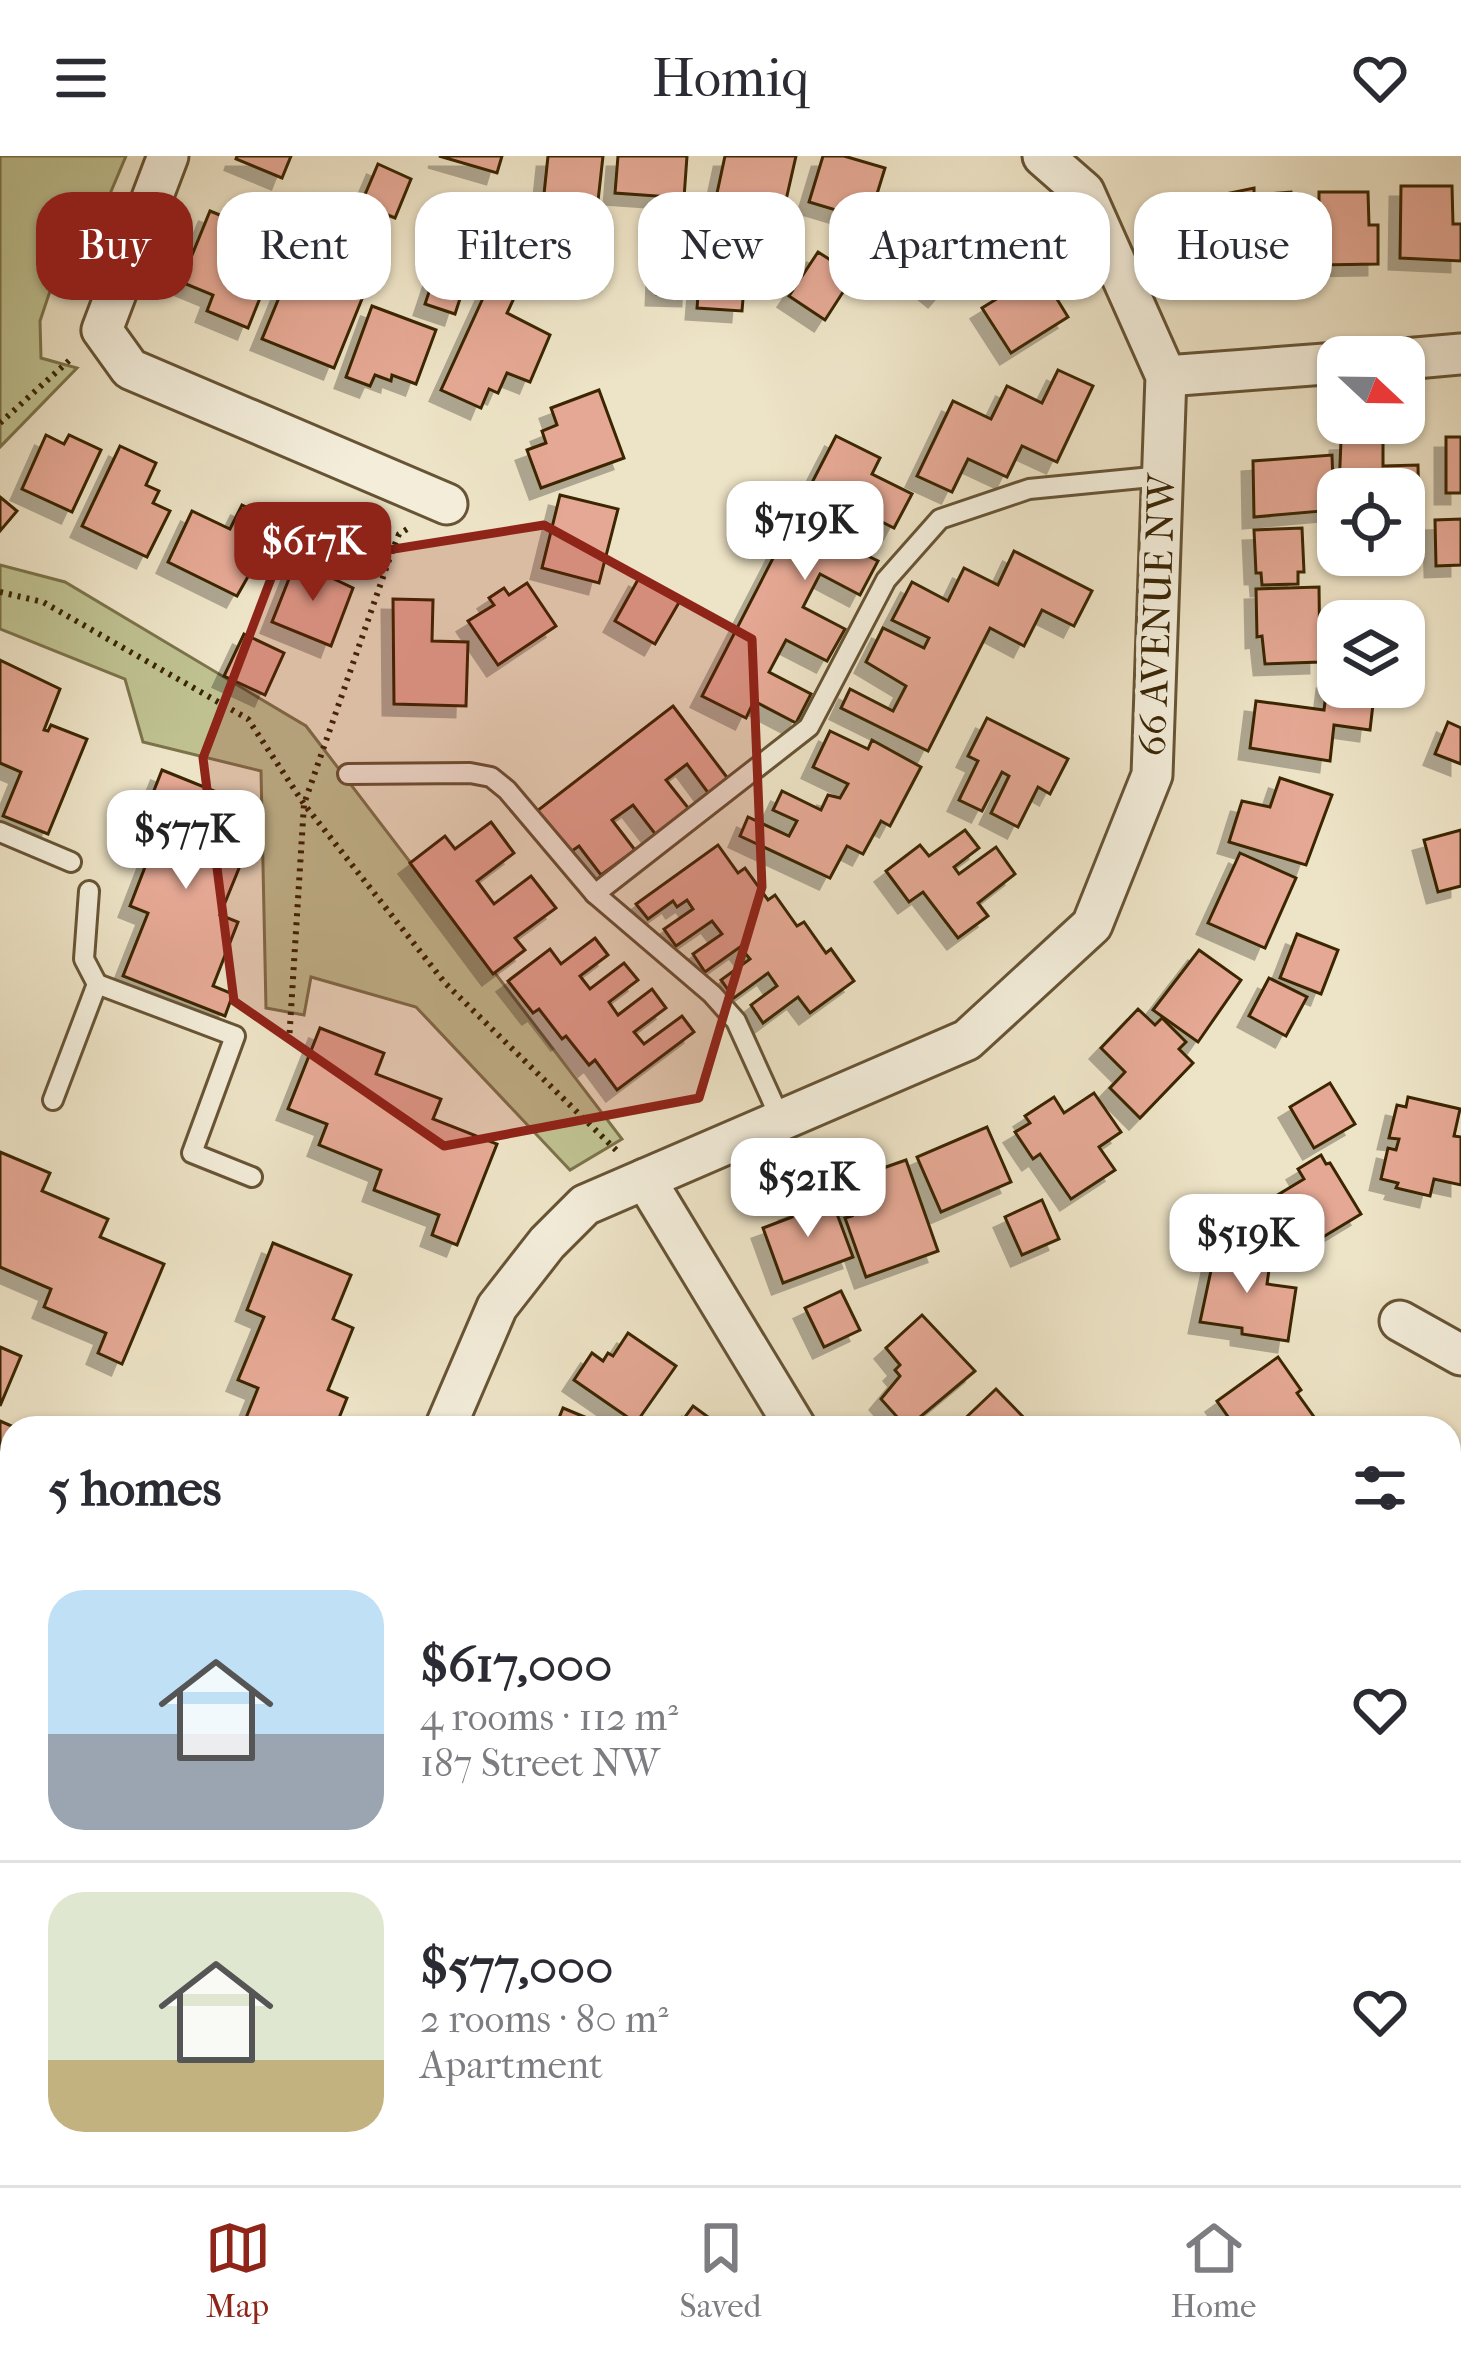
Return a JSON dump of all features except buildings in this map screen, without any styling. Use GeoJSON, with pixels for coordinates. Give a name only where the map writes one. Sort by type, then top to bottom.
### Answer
{"type":"FeatureCollection","features":[{"type":"Feature","properties":{"kind":"street"},"geometry":{"type":"LineString","coordinates":[[168,156],[103,330],[130,369],[447,504]]}},
{"type":"Feature","properties":{"kind":"street"},"geometry":{"type":"LineString","coordinates":[[1043,156],[1084,192],[1166,376],[1317,365]]}},
{"type":"Feature","properties":{"kind":"street"},"geometry":{"type":"LineString","coordinates":[[1425,357],[1461,355]]}},
{"type":"Feature","properties":{"kind":"street","name":"66 AVENUE NW"},"geometry":{"type":"LineString","coordinates":[[450,1416],[478,1344],[511,1286],[585,1204],[967,1040],[1092,925],[1152,775],[1166,376]]}},
{"type":"Feature","properties":{"kind":"street"},"geometry":{"type":"LineString","coordinates":[[645,1179],[789,1416]]}},
{"type":"Feature","properties":{"kind":"street"},"geometry":{"type":"LineString","coordinates":[[1400,1321],[1461,1355]]}},
{"type":"Feature","properties":{"kind":"lane"},"geometry":{"type":"LineString","coordinates":[[596,894],[809,727],[886,580],[912,545],[940,519],[1029,489],[1162,476]]}},
{"type":"Feature","properties":{"kind":"lane"},"geometry":{"type":"LineString","coordinates":[[349,774],[470,772],[491,777],[508,790],[596,894],[712,994],[736,1021],[781,1120]]}},
{"type":"Feature","properties":{"kind":"lane"},"geometry":{"type":"LineString","coordinates":[[0,832],[70,862]]}},
{"type":"Feature","properties":{"kind":"lane"},"geometry":{"type":"LineString","coordinates":[[89,891],[83,959],[97,984],[235,1036],[192,1153],[252,1177]]}},
{"type":"Feature","properties":{"kind":"lane"},"geometry":{"type":"LineString","coordinates":[[53,1100],[97,984]]}},
{"type":"Feature","properties":{"kind":"path"},"geometry":{"type":"LineString","coordinates":[[0,423],[103,330]]}},
{"type":"Feature","properties":{"kind":"path"},"geometry":{"type":"LineString","coordinates":[[0,592],[43,602],[248,719],[304,804],[445,983],[645,1179]]}},
{"type":"Feature","properties":{"kind":"highlighted area"},"geometry":{"type":"Polygon","coordinates":[[[544,525],[752,639],[762,887],[699,1098],[444,1146],[234,1001],[203,758],[275,568],[544,525]]]}},
{"type":"Feature","properties":{"kind":"green space"},"geometry":{"type":"Polygon","coordinates":[[[0,156],[126,156],[111,192],[36,192],[36,300],[47,300],[40,321],[41,358],[77,368],[0,447],[0,156]]]}},
{"type":"Feature","properties":{"kind":"green space"},"geometry":{"type":"Polygon","coordinates":[[[0,565],[65,582],[306,726],[622,1139],[570,1170],[416,1007],[311,977],[304,1015],[266,1008],[261,771],[143,742],[125,679],[0,629],[0,565]]]}}]}
